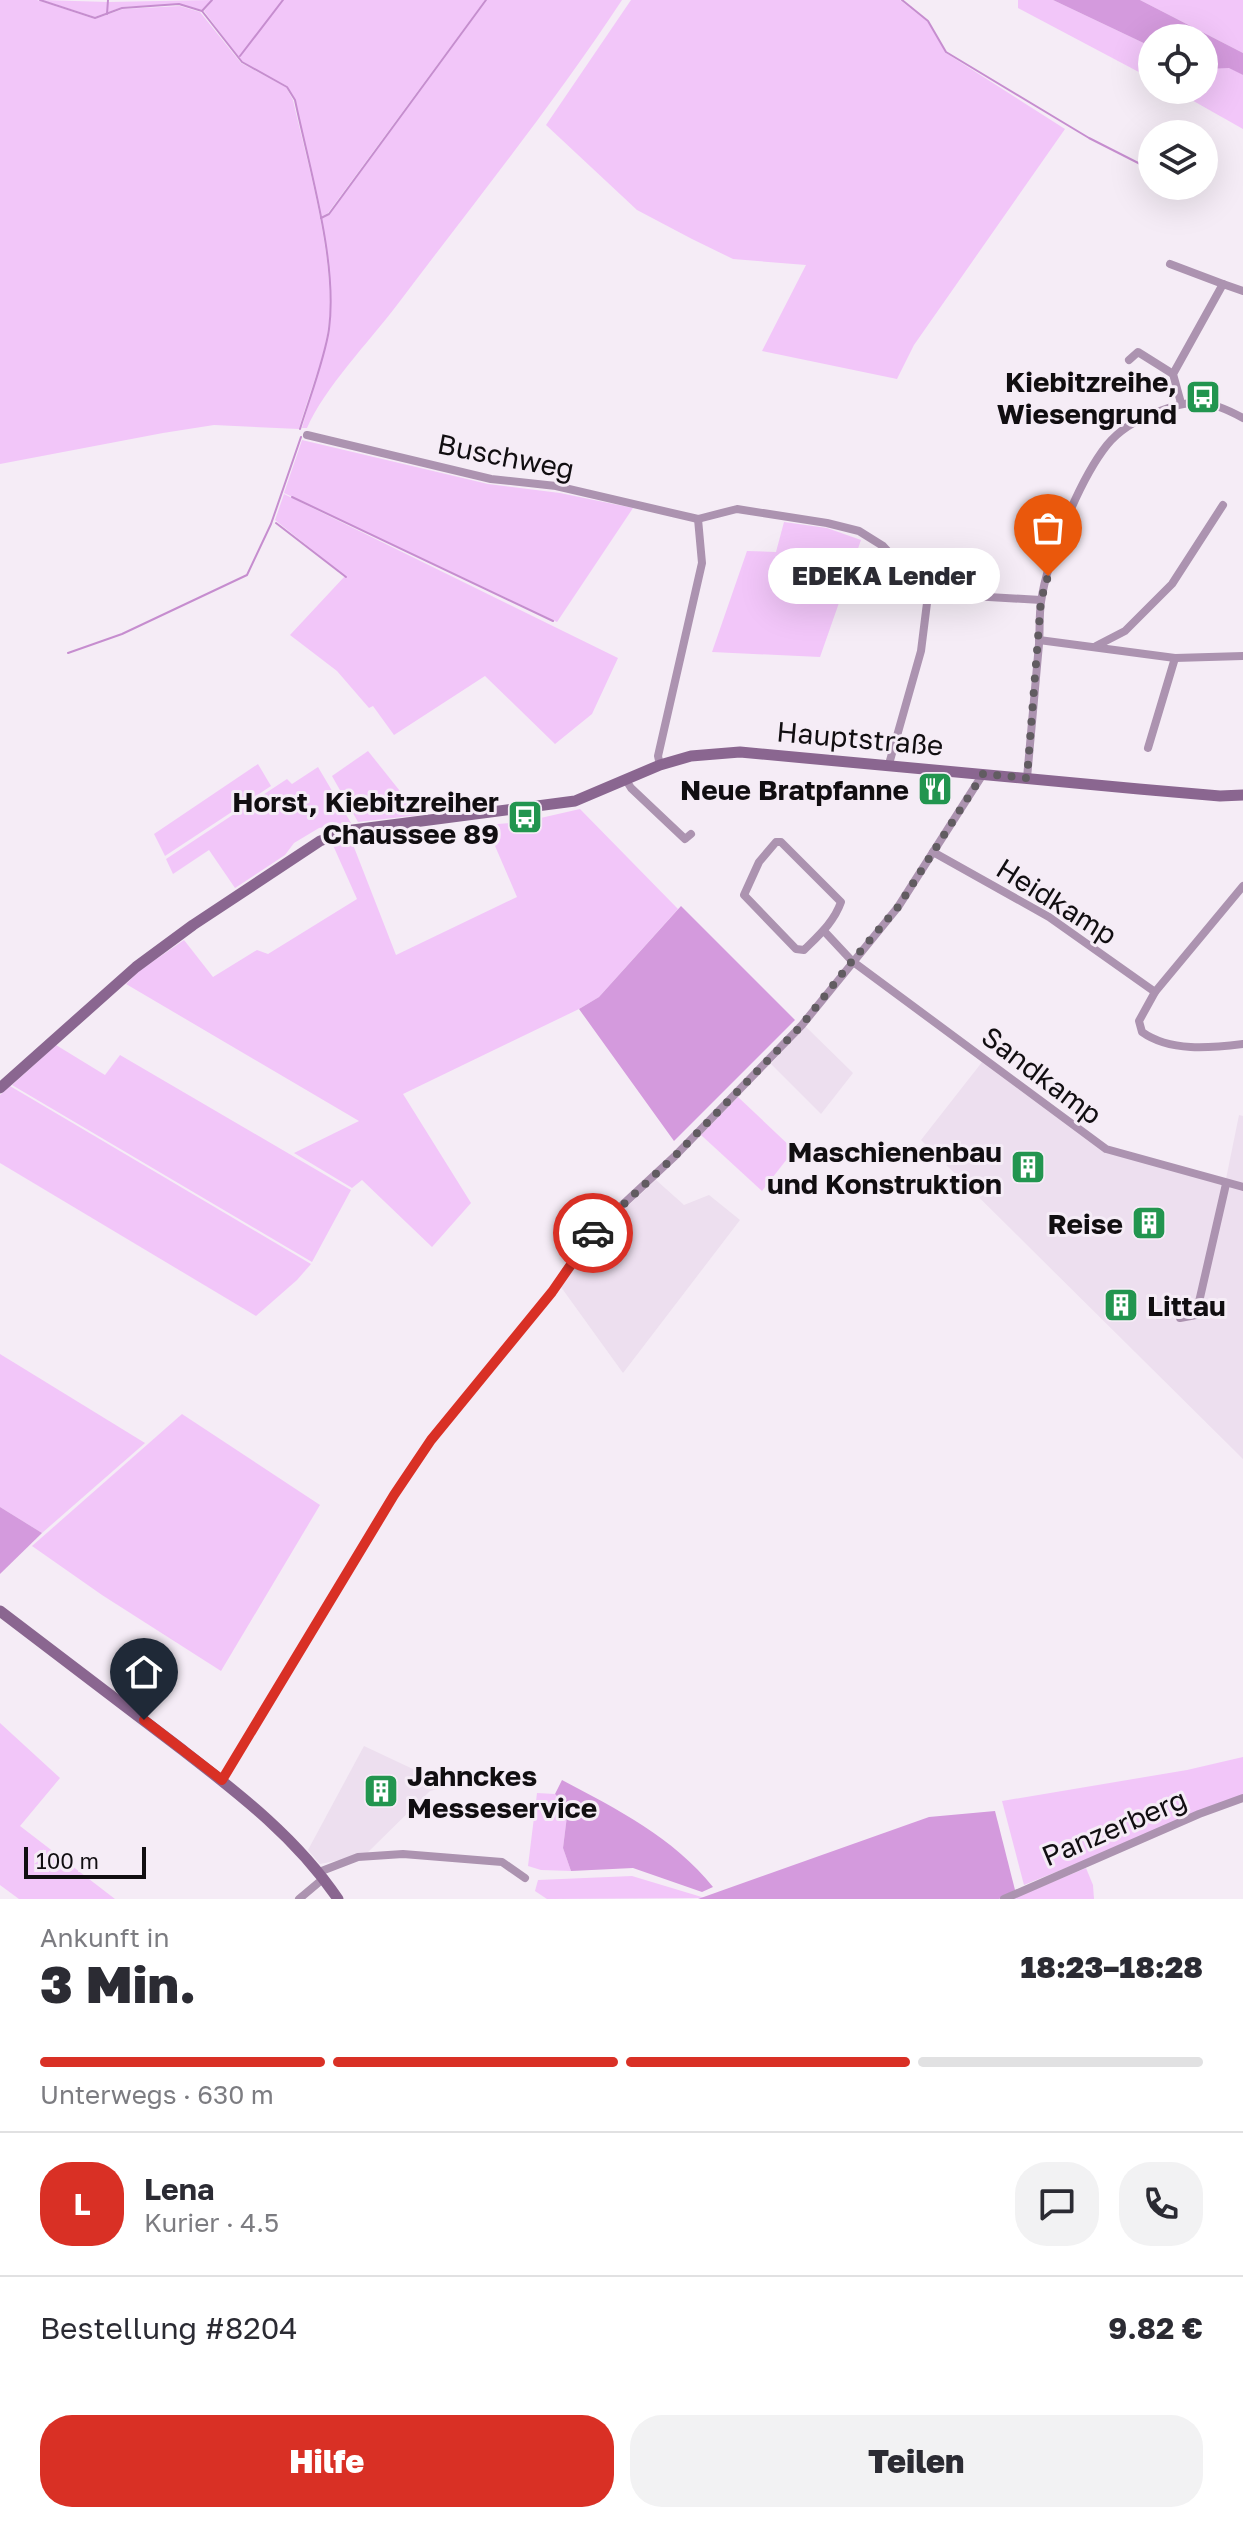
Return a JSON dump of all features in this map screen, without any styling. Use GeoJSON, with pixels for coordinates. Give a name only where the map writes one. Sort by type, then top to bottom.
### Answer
{"type":"FeatureCollection","features":[{"type":"Feature","properties":{"kind":"street"},"geometry":{"type":"LineString","coordinates":[[1170,264],[1243,291]]}},
{"type":"Feature","properties":{"kind":"street"},"geometry":{"type":"LineString","coordinates":[[1173,374],[1223,284]]}},
{"type":"Feature","properties":{"kind":"street"},"geometry":{"type":"LineString","coordinates":[[1129,360],[1138,352],[1173,374],[1181,403]]}},
{"type":"Feature","properties":{"kind":"street"},"geometry":{"type":"LineString","coordinates":[[1027,778],[1041,600],[1072,505],[1107,446],[1141,417],[1181,403],[1203,401],[1219,405],[1243,418]]}},
{"type":"Feature","properties":{"kind":"street","name":"Buschweg"},"geometry":{"type":"LineString","coordinates":[[307,435],[491,479],[556,486],[698,519],[737,509],[859,531],[883,546],[928,595],[921,651],[889,764]]}},
{"type":"Feature","properties":{"kind":"street"},"geometry":{"type":"LineString","coordinates":[[1095,647],[1125,631],[1172,584],[1223,505]]}},
{"type":"Feature","properties":{"kind":"street"},"geometry":{"type":"LineString","coordinates":[[660,765],[658,756],[702,563],[698,519]]}},
{"type":"Feature","properties":{"kind":"street"},"geometry":{"type":"LineString","coordinates":[[938,594],[1041,600]]}},
{"type":"Feature","properties":{"kind":"street"},"geometry":{"type":"LineString","coordinates":[[1039,640],[1175,658],[1243,656]]}},
{"type":"Feature","properties":{"kind":"street"},"geometry":{"type":"LineString","coordinates":[[1148,748],[1175,658]]}},
{"type":"Feature","properties":{"kind":"street","name":"Hauptstraße"},"geometry":{"type":"LineString","coordinates":[[0,1088],[136,967],[193,925],[320,841],[345,831],[575,801],[660,765],[691,756],[740,752],[1206,795],[1243,795]]}},
{"type":"Feature","properties":{"kind":"street"},"geometry":{"type":"LineString","coordinates":[[222,1780],[394,1495],[431,1440],[552,1292],[590,1235],[675,1156],[802,1025],[898,907],[983,774]]}},
{"type":"Feature","properties":{"kind":"street"},"geometry":{"type":"LineString","coordinates":[[626,780],[685,839],[691,834]]}},
{"type":"Feature","properties":{"kind":"street"},"geometry":{"type":"LineString","coordinates":[[776,842],[781,842],[841,902],[838,913],[824,931],[804,950],[796,949],[744,895],[759,862],[776,842]]}},
{"type":"Feature","properties":{"kind":"street","name":"Heidkamp"},"geometry":{"type":"LineString","coordinates":[[933,852],[1049,917],[1155,992]]}},
{"type":"Feature","properties":{"kind":"street"},"geometry":{"type":"LineString","coordinates":[[1243,886],[1155,992],[1139,1021],[1142,1032],[1168,1044],[1213,1048],[1243,1044]]}},
{"type":"Feature","properties":{"kind":"street","name":"Sandkamp"},"geometry":{"type":"LineString","coordinates":[[824,931],[852,961],[1106,1149],[1243,1187]]}},
{"type":"Feature","properties":{"kind":"street"},"geometry":{"type":"LineString","coordinates":[[1180,1318],[1196,1315],[1226,1184]]}},
{"type":"Feature","properties":{"kind":"street"},"geometry":{"type":"LineString","coordinates":[[0,1611],[222,1780],[285,1834],[322,1875],[338,1899]]}},
{"type":"Feature","properties":{"kind":"street","name":"Panzerberg"},"geometry":{"type":"LineString","coordinates":[[1004,1899],[1243,1798]]}},
{"type":"Feature","properties":{"kind":"street"},"geometry":{"type":"LineString","coordinates":[[299,1899],[322,1875],[358,1857],[403,1854],[502,1862],[525,1878]]}},
{"type":"Feature","properties":{"kind":"shaded area"},"geometry":{"type":"Polygon","coordinates":[[[0,0],[37,0],[95,19],[123,9],[180,6],[200,12],[241,63],[286,87],[293,100],[320,214],[330,303],[326,341],[299,429],[214,425],[0,464],[0,0]]]}},
{"type":"Feature","properties":{"kind":"shaded area"},"geometry":{"type":"Polygon","coordinates":[[[42,0],[211,0],[202,10],[179,4],[122,7],[95,17],[42,0]]]}},
{"type":"Feature","properties":{"kind":"shaded area"},"geometry":{"type":"Polygon","coordinates":[[[213,0],[485,0],[328,213],[321,217],[295,100],[287,86],[242,62],[204,11],[213,0]]]}},
{"type":"Feature","properties":{"kind":"shaded area"},"geometry":{"type":"Polygon","coordinates":[[[487,0],[622,0],[541,116],[336,381],[307,428],[302,428],[329,330],[330,277],[321,219],[329,215],[487,0]]]}},
{"type":"Feature","properties":{"kind":"shaded area"},"geometry":{"type":"Polygon","coordinates":[[[631,0],[900,0],[928,22],[946,53],[1065,129],[914,345],[897,379],[762,351],[806,265],[733,259],[637,210],[546,125],[631,0]]]}},
{"type":"Feature","properties":{"kind":"shaded area"},"geometry":{"type":"Polygon","coordinates":[[[1018,0],[1053,0],[1138,40],[1138,72],[1018,8],[1018,0]]]}},
{"type":"Feature","properties":{"kind":"shaded area"},"geometry":{"type":"Polygon","coordinates":[[[1053,0],[1140,0],[1187,24],[1138,24],[1138,40],[1053,0]]]}},
{"type":"Feature","properties":{"kind":"shaded area"},"geometry":{"type":"Polygon","coordinates":[[[1140,0],[1243,0],[1243,53],[1218,40],[1218,24],[1187,24],[1140,0]]]}},
{"type":"Feature","properties":{"kind":"shaded area"},"geometry":{"type":"Polygon","coordinates":[[[1218,40],[1243,53],[1243,75],[1229,68],[1218,68],[1218,40]]]}},
{"type":"Feature","properties":{"kind":"shaded area"},"geometry":{"type":"Polygon","coordinates":[[[1229,67],[1243,75],[1243,129],[1199,104],[1218,104],[1218,68],[1229,67]]]}},
{"type":"Feature","properties":{"kind":"shaded area"},"geometry":{"type":"Polygon","coordinates":[[[302,440],[488,484],[560,493],[633,508],[557,622],[284,493],[302,440]]]}},
{"type":"Feature","properties":{"kind":"shaded area"},"geometry":{"type":"Polygon","coordinates":[[[284,494],[618,658],[592,714],[555,744],[485,676],[394,735],[373,706],[369,708],[337,671],[290,635],[345,576],[275,520],[284,494]]]}},
{"type":"Feature","properties":{"kind":"shaded area"},"geometry":{"type":"Polygon","coordinates":[[[784,522],[827,528],[861,540],[820,657],[712,652],[747,551],[776,552],[784,522]]]}},
{"type":"Feature","properties":{"kind":"shaded area"},"geometry":{"type":"Polygon","coordinates":[[[368,751],[419,815],[358,822],[332,776],[368,751]]]}},
{"type":"Feature","properties":{"kind":"shaded area"},"geometry":{"type":"Polygon","coordinates":[[[258,764],[271,786],[165,856],[154,834],[258,764]]]}},
{"type":"Feature","properties":{"kind":"shaded area"},"geometry":{"type":"Polygon","coordinates":[[[318,767],[351,823],[319,828],[235,888],[209,850],[173,874],[166,859],[287,779],[292,784],[318,767]]]}},
{"type":"Feature","properties":{"kind":"shaded area"},"geometry":{"type":"Polygon","coordinates":[[[580,809],[678,909],[599,997],[403,1094],[471,1203],[432,1247],[362,1180],[352,1188],[294,1153],[359,1121],[126,984],[139,971],[184,940],[213,977],[257,950],[268,954],[357,899],[332,843],[350,837],[396,955],[517,897],[486,825],[523,822],[580,809]]]}},
{"type":"Feature","properties":{"kind":"shaded area"},"geometry":{"type":"Polygon","coordinates":[[[681,906],[795,1020],[674,1141],[579,1009],[599,997],[681,906]]]}},
{"type":"Feature","properties":{"kind":"shaded area"},"geometry":{"type":"Polygon","coordinates":[[[805,1026],[853,1073],[821,1114],[771,1064],[805,1026]]]}},
{"type":"Feature","properties":{"kind":"shaded area"},"geometry":{"type":"Polygon","coordinates":[[[56,1045],[105,1075],[120,1055],[351,1190],[312,1262],[12,1085],[56,1045]]]}},
{"type":"Feature","properties":{"kind":"shaded area"},"geometry":{"type":"Polygon","coordinates":[[[986,1057],[1106,1146],[1226,1179],[1239,1115],[1243,1116],[1243,1459],[921,1140],[986,1057]]]}},
{"type":"Feature","properties":{"kind":"shaded area"},"geometry":{"type":"Polygon","coordinates":[[[10,1086],[311,1264],[256,1316],[0,1163],[0,1095],[10,1086]]]}},
{"type":"Feature","properties":{"kind":"shaded area"},"geometry":{"type":"Polygon","coordinates":[[[738,1097],[794,1150],[762,1191],[701,1135],[738,1097]]]}},
{"type":"Feature","properties":{"kind":"shaded area"},"geometry":{"type":"Polygon","coordinates":[[[656,1180],[684,1205],[709,1195],[740,1220],[623,1373],[561,1287],[593,1238],[656,1180]]]}},
{"type":"Feature","properties":{"kind":"shaded area"},"geometry":{"type":"Polygon","coordinates":[[[0,1354],[145,1443],[42,1533],[0,1507],[0,1354]]]}},
{"type":"Feature","properties":{"kind":"shaded area"},"geometry":{"type":"Polygon","coordinates":[[[182,1414],[320,1505],[221,1671],[32,1546],[182,1414]]]}},
{"type":"Feature","properties":{"kind":"shaded area"},"geometry":{"type":"Polygon","coordinates":[[[0,1507],[42,1533],[0,1574],[0,1507]]]}},
{"type":"Feature","properties":{"kind":"shaded area"},"geometry":{"type":"Polygon","coordinates":[[[0,1723],[60,1778],[20,1826],[115,1899],[19,1899],[0,1885],[0,1723]]]}},
{"type":"Feature","properties":{"kind":"shaded area"},"geometry":{"type":"Polygon","coordinates":[[[364,1746],[449,1786],[430,1791],[365,1855],[320,1864],[308,1850],[364,1746]]]}},
{"type":"Feature","properties":{"kind":"shaded area"},"geometry":{"type":"Polygon","coordinates":[[[1243,1757],[1243,1796],[1024,1885],[1002,1801],[1187,1770],[1243,1757]]]}},
{"type":"Feature","properties":{"kind":"shaded area"},"geometry":{"type":"Polygon","coordinates":[[[562,1780],[663,1839],[713,1887],[702,1892],[633,1868],[571,1871],[563,1848],[568,1808],[555,1794],[562,1780]]]}},
{"type":"Feature","properties":{"kind":"shaded area"},"geometry":{"type":"Polygon","coordinates":[[[537,1793],[555,1794],[568,1808],[563,1848],[571,1871],[541,1870],[528,1866],[537,1793]]]}},
{"type":"Feature","properties":{"kind":"shaded area"},"geometry":{"type":"Polygon","coordinates":[[[995,1811],[1015,1890],[999,1899],[698,1899],[929,1817],[995,1811]]]}},
{"type":"Feature","properties":{"kind":"shaded area"},"geometry":{"type":"Polygon","coordinates":[[[1086,1868],[1093,1885],[1094,1899],[1012,1899],[1086,1868]]]}},
{"type":"Feature","properties":{"kind":"shaded area"},"geometry":{"type":"Polygon","coordinates":[[[632,1876],[705,1898],[547,1899],[535,1891],[538,1880],[632,1876]]]}},
{"type":"Feature","properties":{"kind":"waterway"},"geometry":{"type":"LineString","coordinates":[[40,0],[95,18],[122,8],[179,4],[202,11],[242,62],[287,87],[295,100],[321,214],[331,303],[324,353],[300,429]]}},
{"type":"Feature","properties":{"kind":"waterway"},"geometry":{"type":"LineString","coordinates":[[107,14],[108,0]]}},
{"type":"Feature","properties":{"kind":"waterway"},"geometry":{"type":"LineString","coordinates":[[202,11],[212,0]]}},
{"type":"Feature","properties":{"kind":"waterway"},"geometry":{"type":"LineString","coordinates":[[240,56],[283,0]]}},
{"type":"Feature","properties":{"kind":"waterway"},"geometry":{"type":"LineString","coordinates":[[321,218],[329,214],[486,0]]}},
{"type":"Feature","properties":{"kind":"waterway"},"geometry":{"type":"LineString","coordinates":[[902,0],[928,21],[946,52],[1089,138],[1138,163]]}},
{"type":"Feature","properties":{"kind":"waterway"},"geometry":{"type":"LineString","coordinates":[[68,653],[122,634],[247,575],[271,524],[301,437]]}},
{"type":"Feature","properties":{"kind":"waterway"},"geometry":{"type":"LineString","coordinates":[[292,497],[553,621]]}},
{"type":"Feature","properties":{"kind":"waterway"},"geometry":{"type":"LineString","coordinates":[[276,523],[346,577]]}},
{"type":"Feature","properties":{"kind":"way so far"},"geometry":{"type":"LineString","coordinates":[[593,1233],[675,1156],[802,1025],[898,907],[983,774],[1027,778],[1041,600],[1048,576]]}},
{"type":"Feature","properties":{"kind":"place","name":"Kiebitzreihe, Wiesengrund"},"geometry":{"type":"Point","coordinates":[1203,397]}},
{"type":"Feature","properties":{"kind":"place","name":"EDEKA Lender"},"geometry":{"type":"Point","coordinates":[1048,576]}},
{"type":"Feature","properties":{"kind":"place","name":"Neue Bratpfanne"},"geometry":{"type":"Point","coordinates":[935,789]}},
{"type":"Feature","properties":{"kind":"place","name":"Horst, Kiebitzreiher Chaussee 89"},"geometry":{"type":"Point","coordinates":[525,817]}},
{"type":"Feature","properties":{"kind":"place","name":"Maschienenbau und Konstruktion"},"geometry":{"type":"Point","coordinates":[1028,1167]}},
{"type":"Feature","properties":{"kind":"place","name":"Reise"},"geometry":{"type":"Point","coordinates":[1149,1223]}},
{"type":"Feature","properties":{"kind":"place","name":"Littau"},"geometry":{"type":"Point","coordinates":[1121,1305]}},
{"type":"Feature","properties":{"kind":"place","name":"Jahnckes Messeservice"},"geometry":{"type":"Point","coordinates":[381,1791]}},
{"type":"Feature","properties":{"kind":"route"},"geometry":{"type":"LineString","coordinates":[[144,1720],[222,1780],[379,1519],[431,1440],[552,1292],[593,1233]]}}]}
